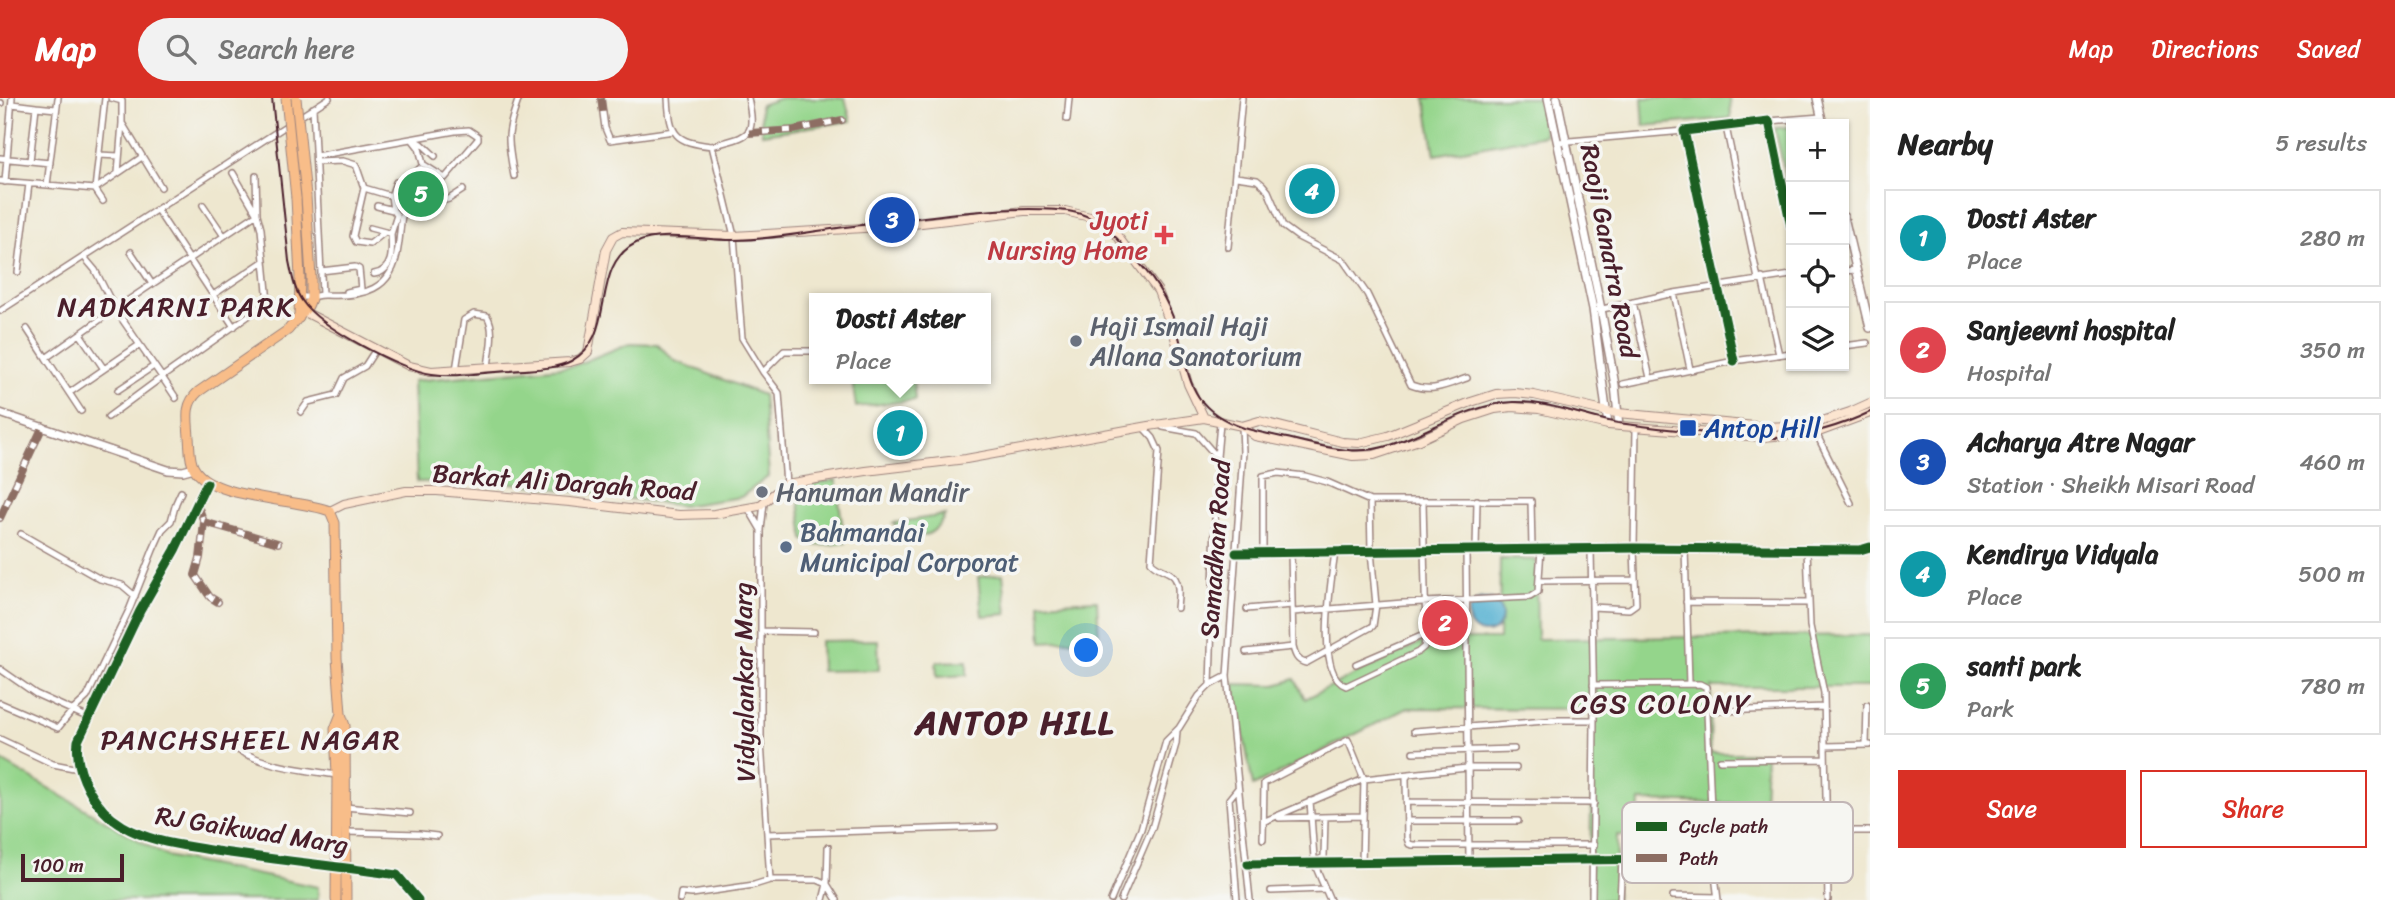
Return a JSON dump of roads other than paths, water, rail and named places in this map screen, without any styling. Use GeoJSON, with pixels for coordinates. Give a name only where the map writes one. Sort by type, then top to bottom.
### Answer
{"type":"FeatureCollection","features":[{"type":"Feature","properties":{"kind":"main road"},"geometry":{"type":"LineString","coordinates":[[286,98],[305,278],[311,299],[288,330],[191,398],[187,410],[194,468],[207,482],[256,497],[316,505],[330,511],[335,523],[337,658],[341,715],[345,726],[345,832],[336,900]]}},
{"type":"Feature","properties":{"kind":"main road"},"geometry":{"type":"LineString","coordinates":[[296,98],[306,196],[305,278],[299,296],[301,313]]}},
{"type":"Feature","properties":{"kind":"main road"},"geometry":{"type":"LineString","coordinates":[[301,313],[415,368],[431,371],[570,362],[580,359],[588,352],[606,250],[613,237],[622,232],[734,236],[895,226],[1024,211],[1065,211],[1090,217],[1113,230],[1158,291],[1188,384],[1204,418]]}},
{"type":"Feature","properties":{"kind":"main road"},"geometry":{"type":"LineString","coordinates":[[786,484],[966,459],[1204,418],[1242,426],[1259,421],[1342,442],[1359,443],[1388,436],[1471,401],[1496,394],[1534,395],[1608,412],[1766,427],[1810,425],[1870,404]]}},
{"type":"Feature","properties":{"kind":"main road"},"geometry":{"type":"LineString","coordinates":[[1242,426],[1255,436],[1353,456],[1374,455],[1419,440],[1464,419],[1494,409],[1512,407],[1539,409],[1608,425],[1762,437],[1816,433],[1870,413]]}},
{"type":"Feature","properties":{"kind":"main road"},"geometry":{"type":"LineString","coordinates":[[1255,436],[1259,421]]}},
{"type":"Feature","properties":{"kind":"main road"},"geometry":{"type":"LineString","coordinates":[[1729,435],[1730,425]]}},
{"type":"Feature","properties":{"kind":"main road","name":"Barkat Ali Dargah Road"},"geometry":{"type":"LineString","coordinates":[[330,511],[344,503],[406,491],[437,491],[679,515],[714,514],[759,506],[786,484]]}},
{"type":"Feature","properties":{"kind":"main road"},"geometry":{"type":"LineString","coordinates":[[341,715],[335,729],[346,900]]}},
{"type":"Feature","properties":{"kind":"street"},"geometry":{"type":"LineString","coordinates":[[47,185],[58,98]]}},
{"type":"Feature","properties":{"kind":"street"},"geometry":{"type":"LineString","coordinates":[[103,201],[95,189],[105,98]]}},
{"type":"Feature","properties":{"kind":"street"},"geometry":{"type":"LineString","coordinates":[[111,98],[122,101],[118,173]]}},
{"type":"Feature","properties":{"kind":"street"},"geometry":{"type":"LineString","coordinates":[[0,311],[329,98]]}},
{"type":"Feature","properties":{"kind":"street"},"geometry":{"type":"LineString","coordinates":[[514,176],[508,142],[509,125],[519,98]]}},
{"type":"Feature","properties":{"kind":"street"},"geometry":{"type":"LineString","coordinates":[[601,98],[605,128],[610,140],[674,131]]}},
{"type":"Feature","properties":{"kind":"street"},"geometry":{"type":"LineString","coordinates":[[668,98],[669,120],[674,131],[687,143],[712,146],[748,133],[794,130],[842,120]]}},
{"type":"Feature","properties":{"kind":"street"},"geometry":{"type":"LineString","coordinates":[[748,98],[753,123],[748,133]]}},
{"type":"Feature","properties":{"kind":"street"},"geometry":{"type":"LineString","coordinates":[[1067,119],[1069,98]]}},
{"type":"Feature","properties":{"kind":"street"},"geometry":{"type":"LineString","coordinates":[[1228,247],[1242,98]]}},
{"type":"Feature","properties":{"kind":"street","name":"Raoji Ganatra Road"},"geometry":{"type":"LineString","coordinates":[[1548,98],[1562,141]]}},
{"type":"Feature","properties":{"kind":"street","name":"Raoji Ganatra Road"},"geometry":{"type":"LineString","coordinates":[[1557,98],[1562,141],[1619,413],[1619,426]]}},
{"type":"Feature","properties":{"kind":"street"},"geometry":{"type":"LineString","coordinates":[[1817,98],[1822,119]]}},
{"type":"Feature","properties":{"kind":"street"},"geometry":{"type":"LineString","coordinates":[[56,109],[12,101],[2,182],[95,189],[142,157]]}},
{"type":"Feature","properties":{"kind":"street"},"geometry":{"type":"LineString","coordinates":[[30,161],[36,107]]}},
{"type":"Feature","properties":{"kind":"street"},"geometry":{"type":"LineString","coordinates":[[313,108],[322,293]]}},
{"type":"Feature","properties":{"kind":"street"},"geometry":{"type":"LineString","coordinates":[[1769,121],[1786,202]]}},
{"type":"Feature","properties":{"kind":"street"},"geometry":{"type":"LineString","coordinates":[[1562,141],[1786,121]]}},
{"type":"Feature","properties":{"kind":"street"},"geometry":{"type":"LineString","coordinates":[[122,123],[161,187]]}},
{"type":"Feature","properties":{"kind":"street"},"geometry":{"type":"LineString","coordinates":[[1726,127],[1779,355]]}},
{"type":"Feature","properties":{"kind":"street"},"geometry":{"type":"LineString","coordinates":[[316,159],[412,139],[467,130],[478,136],[447,177],[443,178],[423,164],[419,148],[412,139]]}},
{"type":"Feature","properties":{"kind":"street"},"geometry":{"type":"LineString","coordinates":[[1684,131],[1734,361]]}},
{"type":"Feature","properties":{"kind":"street"},"geometry":{"type":"LineString","coordinates":[[412,139],[435,156]]}},
{"type":"Feature","properties":{"kind":"street"},"geometry":{"type":"LineString","coordinates":[[712,146],[734,236],[742,338],[779,393],[786,484]]}},
{"type":"Feature","properties":{"kind":"street"},"geometry":{"type":"LineString","coordinates":[[99,155],[119,156]]}},
{"type":"Feature","properties":{"kind":"street"},"geometry":{"type":"LineString","coordinates":[[3,159],[50,163]]}},
{"type":"Feature","properties":{"kind":"street"},"geometry":{"type":"LineString","coordinates":[[316,159],[343,161],[364,167]]}},
{"type":"Feature","properties":{"kind":"street"},"geometry":{"type":"LineString","coordinates":[[356,164],[364,188],[354,240],[370,244],[388,233]]}},
{"type":"Feature","properties":{"kind":"street"},"geometry":{"type":"LineString","coordinates":[[233,173],[257,214]]}},
{"type":"Feature","properties":{"kind":"street"},"geometry":{"type":"LineString","coordinates":[[108,417],[268,302],[257,214],[256,176]]}},
{"type":"Feature","properties":{"kind":"street"},"geometry":{"type":"LineString","coordinates":[[1236,177],[1257,180],[1268,191],[1283,226],[1298,237],[1343,260],[1367,294],[1411,385],[1422,389],[1437,389],[1466,378]]}},
{"type":"Feature","properties":{"kind":"street"},"geometry":{"type":"LineString","coordinates":[[374,274],[385,270],[390,260],[388,233],[397,215],[393,210],[391,195],[397,182]]}},
{"type":"Feature","properties":{"kind":"street"},"geometry":{"type":"LineString","coordinates":[[19,272],[29,184]]}},
{"type":"Feature","properties":{"kind":"street"},"geometry":{"type":"LineString","coordinates":[[424,185],[432,204]]}},
{"type":"Feature","properties":{"kind":"street"},"geometry":{"type":"LineString","coordinates":[[364,188],[391,195]]}},
{"type":"Feature","properties":{"kind":"street"},"geometry":{"type":"LineString","coordinates":[[322,293],[356,295],[374,290],[384,281],[395,262],[402,216],[406,212],[449,199],[463,191]]}},
{"type":"Feature","properties":{"kind":"street"},"geometry":{"type":"LineString","coordinates":[[203,205],[224,236]]}},
{"type":"Feature","properties":{"kind":"street"},"geometry":{"type":"LineString","coordinates":[[377,206],[393,210]]}},
{"type":"Feature","properties":{"kind":"street"},"geometry":{"type":"LineString","coordinates":[[157,210],[234,327]]}},
{"type":"Feature","properties":{"kind":"street"},"geometry":{"type":"LineString","coordinates":[[46,358],[257,214]]}},
{"type":"Feature","properties":{"kind":"street"},"geometry":{"type":"LineString","coordinates":[[370,228],[388,233]]}},
{"type":"Feature","properties":{"kind":"street"},"geometry":{"type":"LineString","coordinates":[[1849,239],[1856,270],[1866,296],[1870,328]]}},
{"type":"Feature","properties":{"kind":"street"},"geometry":{"type":"LineString","coordinates":[[131,252],[152,284]]}},
{"type":"Feature","properties":{"kind":"street"},"geometry":{"type":"LineString","coordinates":[[84,257],[115,309],[176,398]]}},
{"type":"Feature","properties":{"kind":"street"},"geometry":{"type":"LineString","coordinates":[[213,295],[264,261]]}},
{"type":"Feature","properties":{"kind":"street"},"geometry":{"type":"LineString","coordinates":[[299,296],[311,299],[322,293],[359,290],[362,286],[357,268],[321,271]]}},
{"type":"Feature","properties":{"kind":"street"},"geometry":{"type":"LineString","coordinates":[[1849,271],[1856,270]]}},
{"type":"Feature","properties":{"kind":"street"},"geometry":{"type":"LineString","coordinates":[[1597,310],[1718,285],[1786,276]]}},
{"type":"Feature","properties":{"kind":"street"},"geometry":{"type":"LineString","coordinates":[[1674,293],[1690,369]]}},
{"type":"Feature","properties":{"kind":"street"},"geometry":{"type":"LineString","coordinates":[[1633,302],[1650,378]]}},
{"type":"Feature","properties":{"kind":"street","name":"Raoji Ganatra Road"},"geometry":{"type":"LineString","coordinates":[[1597,310],[1608,425]]}},
{"type":"Feature","properties":{"kind":"street"},"geometry":{"type":"LineString","coordinates":[[456,371],[464,320],[474,314],[487,317],[491,321],[488,368]]}},
{"type":"Feature","properties":{"kind":"street"},"geometry":{"type":"LineString","coordinates":[[27,329],[81,411]]}},
{"type":"Feature","properties":{"kind":"street"},"geometry":{"type":"LineString","coordinates":[[80,334],[104,369]]}},
{"type":"Feature","properties":{"kind":"street"},"geometry":{"type":"LineString","coordinates":[[1849,345],[1867,343]]}},
{"type":"Feature","properties":{"kind":"street"},"geometry":{"type":"LineString","coordinates":[[69,393],[139,345]]}},
{"type":"Feature","properties":{"kind":"street"},"geometry":{"type":"LineString","coordinates":[[301,412],[308,402],[336,395],[344,378],[365,366],[376,349]]}},
{"type":"Feature","properties":{"kind":"street"},"geometry":{"type":"LineString","coordinates":[[763,372],[784,351],[809,351]]}},
{"type":"Feature","properties":{"kind":"street"},"geometry":{"type":"LineString","coordinates":[[1623,384],[1690,369],[1786,354]]}},
{"type":"Feature","properties":{"kind":"street"},"geometry":{"type":"LineString","coordinates":[[118,390],[154,366]]}},
{"type":"Feature","properties":{"kind":"street"},"geometry":{"type":"LineString","coordinates":[[0,413],[168,470],[183,471],[194,468]]}},
{"type":"Feature","properties":{"kind":"street"},"geometry":{"type":"LineString","coordinates":[[1210,685],[1220,423]]}},
{"type":"Feature","properties":{"kind":"street"},"geometry":{"type":"LineString","coordinates":[[0,518],[43,426]]}},
{"type":"Feature","properties":{"kind":"street"},"geometry":{"type":"LineString","coordinates":[[1146,426],[1177,428],[1196,433],[1217,457]]}},
{"type":"Feature","properties":{"kind":"street"},"geometry":{"type":"LineString","coordinates":[[1146,426],[1159,451],[1151,562],[1172,575],[1176,581],[1177,608]]}},
{"type":"Feature","properties":{"kind":"street","name":"Samadhan Road"},"geometry":{"type":"LineString","coordinates":[[1242,426],[1237,553],[1227,676],[1250,900]]}},
{"type":"Feature","properties":{"kind":"street"},"geometry":{"type":"LineString","coordinates":[[1592,607],[1629,609],[1636,604],[1636,428]]}},
{"type":"Feature","properties":{"kind":"street"},"geometry":{"type":"LineString","coordinates":[[1816,433],[1851,503]]}},
{"type":"Feature","properties":{"kind":"street"},"geometry":{"type":"LineString","coordinates":[[1263,552],[1263,476],[1278,473],[1327,482],[1370,501],[1531,501],[1532,549]]}},
{"type":"Feature","properties":{"kind":"street"},"geometry":{"type":"LineString","coordinates":[[0,739],[53,764],[79,769],[76,755],[78,741],[140,611],[175,550],[207,482]]}},
{"type":"Feature","properties":{"kind":"street"},"geometry":{"type":"LineString","coordinates":[[0,703],[58,728],[87,697],[135,596],[162,530],[171,521],[181,492]]}},
{"type":"Feature","properties":{"kind":"street"},"geometry":{"type":"LineString","coordinates":[[1476,550],[1477,500]]}},
{"type":"Feature","properties":{"kind":"street"},"geometry":{"type":"LineString","coordinates":[[1292,552],[1293,648],[1300,662],[1306,663],[1373,626],[1376,605],[1370,501]]}},
{"type":"Feature","properties":{"kind":"street"},"geometry":{"type":"LineString","coordinates":[[1335,551],[1327,609],[1327,650],[1336,678],[1346,685],[1418,652],[1426,643],[1423,501]]}},
{"type":"Feature","properties":{"kind":"street"},"geometry":{"type":"LineString","coordinates":[[197,503],[204,522],[195,578],[210,597],[218,602]]}},
{"type":"Feature","properties":{"kind":"street","name":"Vidyalankar Marg"},"geometry":{"type":"LineString","coordinates":[[764,503],[761,530],[761,742],[770,880]]}},
{"type":"Feature","properties":{"kind":"street"},"geometry":{"type":"LineString","coordinates":[[748,508],[761,530]]}},
{"type":"Feature","properties":{"kind":"street"},"geometry":{"type":"LineString","coordinates":[[204,522],[278,543]]}},
{"type":"Feature","properties":{"kind":"street"},"geometry":{"type":"LineString","coordinates":[[21,534],[100,579],[122,585],[135,596]]}},
{"type":"Feature","properties":{"kind":"street"},"geometry":{"type":"LineString","coordinates":[[1237,553],[1634,548],[1860,550],[1870,547]]}},
{"type":"Feature","properties":{"kind":"street"},"geometry":{"type":"LineString","coordinates":[[1685,548],[1689,684]]}},
{"type":"Feature","properties":{"kind":"street"},"geometry":{"type":"LineString","coordinates":[[1807,548],[1810,626],[1824,693],[1826,802]]}},
{"type":"Feature","properties":{"kind":"street"},"geometry":{"type":"LineString","coordinates":[[1247,608],[1327,609],[1530,597],[1538,592],[1541,549]]}},
{"type":"Feature","properties":{"kind":"street"},"geometry":{"type":"LineString","coordinates":[[1591,549],[1594,720],[1592,900]]}},
{"type":"Feature","properties":{"kind":"street"},"geometry":{"type":"LineString","coordinates":[[1466,550],[1469,862]]}},
{"type":"Feature","properties":{"kind":"street"},"geometry":{"type":"LineString","coordinates":[[1539,581],[1635,580]]}},
{"type":"Feature","properties":{"kind":"street"},"geometry":{"type":"LineString","coordinates":[[1686,602],[1809,603]]}},
{"type":"Feature","properties":{"kind":"street"},"geometry":{"type":"LineString","coordinates":[[761,631],[814,632]]}},
{"type":"Feature","properties":{"kind":"street"},"geometry":{"type":"LineString","coordinates":[[1356,664],[1426,634]]}},
{"type":"Feature","properties":{"kind":"street"},"geometry":{"type":"LineString","coordinates":[[1246,652],[1293,648]]}},
{"type":"Feature","properties":{"kind":"street"},"geometry":{"type":"LineString","coordinates":[[0,669],[36,694],[89,718]]}},
{"type":"Feature","properties":{"kind":"street"},"geometry":{"type":"LineString","coordinates":[[1111,900],[1141,829],[1166,741],[1177,731],[1199,696],[1210,685],[1227,676]]}},
{"type":"Feature","properties":{"kind":"street"},"geometry":{"type":"LineString","coordinates":[[1593,685],[1700,684],[1707,690],[1711,802]]}},
{"type":"Feature","properties":{"kind":"street"},"geometry":{"type":"LineString","coordinates":[[1825,746],[1868,745],[1867,705]]}},
{"type":"Feature","properties":{"kind":"street"},"geometry":{"type":"LineString","coordinates":[[1722,711],[1824,707]]}},
{"type":"Feature","properties":{"kind":"street"},"geometry":{"type":"LineString","coordinates":[[1413,731],[1559,720],[1594,720]]}},
{"type":"Feature","properties":{"kind":"street"},"geometry":{"type":"LineString","coordinates":[[1121,900],[1152,828],[1176,744],[1177,731]]}},
{"type":"Feature","properties":{"kind":"street"},"geometry":{"type":"LineString","coordinates":[[1264,839],[1264,783],[1348,740],[1364,779],[1362,863]]}},
{"type":"Feature","properties":{"kind":"street"},"geometry":{"type":"LineString","coordinates":[[231,746],[249,758],[265,764],[337,775]]}},
{"type":"Feature","properties":{"kind":"street"},"geometry":{"type":"LineString","coordinates":[[1413,752],[1514,749]]}},
{"type":"Feature","properties":{"kind":"street"},"geometry":{"type":"LineString","coordinates":[[1720,760],[1825,760]]}},
{"type":"Feature","properties":{"kind":"street"},"geometry":{"type":"LineString","coordinates":[[1265,821],[1364,779],[1468,768],[1517,768]]}},
{"type":"Feature","properties":{"kind":"street","name":"RJ Gaikwad Marg"},"geometry":{"type":"LineString","coordinates":[[79,769],[103,810],[122,826],[159,842],[272,860],[397,875],[418,900]]}},
{"type":"Feature","properties":{"kind":"street"},"geometry":{"type":"LineString","coordinates":[[1409,774],[1406,778],[1408,838],[1413,845],[1594,845]]}},
{"type":"Feature","properties":{"kind":"street"},"geometry":{"type":"LineString","coordinates":[[1237,900],[1229,799],[1238,789]]}},
{"type":"Feature","properties":{"kind":"street"},"geometry":{"type":"LineString","coordinates":[[1310,801],[1314,858],[1318,860],[1324,857],[1325,817]]}},
{"type":"Feature","properties":{"kind":"street"},"geometry":{"type":"LineString","coordinates":[[1408,802],[1594,803]]}},
{"type":"Feature","properties":{"kind":"street"},"geometry":{"type":"LineString","coordinates":[[345,807],[410,813]]}},
{"type":"Feature","properties":{"kind":"street"},"geometry":{"type":"LineString","coordinates":[[1275,818],[1363,816]]}},
{"type":"Feature","properties":{"kind":"street"},"geometry":{"type":"LineString","coordinates":[[1408,821],[1518,821]]}},
{"type":"Feature","properties":{"kind":"street"},"geometry":{"type":"LineString","coordinates":[[767,834],[995,827]]}},
{"type":"Feature","properties":{"kind":"street"},"geometry":{"type":"LineString","coordinates":[[345,832],[437,836]]}},
{"type":"Feature","properties":{"kind":"street"},"geometry":{"type":"LineString","coordinates":[[823,900],[827,884],[828,847]]}},
{"type":"Feature","properties":{"kind":"street"},"geometry":{"type":"LineString","coordinates":[[1129,859],[1138,864]]}},
{"type":"Feature","properties":{"kind":"street"},"geometry":{"type":"LineString","coordinates":[[1248,864],[1622,860],[1620,900]]}},
{"type":"Feature","properties":{"kind":"street"},"geometry":{"type":"LineString","coordinates":[[1314,863],[1329,900]]}},
{"type":"Feature","properties":{"kind":"street"},"geometry":{"type":"LineString","coordinates":[[680,900],[681,892],[692,894],[770,880],[818,880],[827,884],[837,900]]}},
{"type":"Feature","properties":{"kind":"street"},"geometry":{"type":"LineString","coordinates":[[1271,891],[1325,889]]}},
{"type":"Feature","properties":{"kind":"street"},"geometry":{"type":"LineString","coordinates":[[1673,896],[1717,898]]}},
{"type":"Feature","properties":{"kind":"water"},"geometry":{"type":"Polygon","coordinates":[[[1485,599],[1497,604],[1502,616],[1497,628],[1485,633],[1473,628],[1468,616],[1473,604],[1485,599]]]}},
{"type":"Feature","properties":{"kind":"railway"},"geometry":{"type":"LineString","coordinates":[[272,98],[289,261],[300,297],[312,312],[343,335],[401,365],[432,374],[461,375],[542,369],[571,361],[586,350],[595,335],[612,268],[621,254],[646,239],[760,239],[960,213],[1046,209],[1081,214],[1101,224],[1118,239],[1164,297],[1199,397],[1209,409],[1224,419],[1255,431],[1326,447],[1364,450],[1390,445],[1482,408],[1527,402],[1618,423],[1776,438],[1824,430],[1870,412]]}},
{"type":"Feature","properties":{"kind":"place","name":"Kendirya Vidyala"},"geometry":{"type":"Point","coordinates":[1312,191]}},
{"type":"Feature","properties":{"kind":"place","name":"santi park"},"geometry":{"type":"Point","coordinates":[421,194]}},
{"type":"Feature","properties":{"kind":"place","name":"Acharya Atre Nagar"},"geometry":{"type":"Point","coordinates":[892,220]}},
{"type":"Feature","properties":{"kind":"place","name":"Jyoti Nursing Home"},"geometry":{"type":"Point","coordinates":[1164,235]}},
{"type":"Feature","properties":{"kind":"place","name":"Haji Ismail Haji Allana Sanatorium"},"geometry":{"type":"Point","coordinates":[1076,341]}},
{"type":"Feature","properties":{"kind":"place","name":"Antop Hill"},"geometry":{"type":"Point","coordinates":[1688,428]}},
{"type":"Feature","properties":{"kind":"place","name":"Dosti Aster"},"geometry":{"type":"Point","coordinates":[900,433]}},
{"type":"Feature","properties":{"kind":"place","name":"Hanuman Mandir"},"geometry":{"type":"Point","coordinates":[762,492]}},
{"type":"Feature","properties":{"kind":"place","name":"Bahmandai Municipal Corporat"},"geometry":{"type":"Point","coordinates":[786,547]}},
{"type":"Feature","properties":{"kind":"place","name":"Sanjeevni hospital"},"geometry":{"type":"Point","coordinates":[1445,623]}},
{"type":"Feature","properties":{"kind":"district","name":"NADKARNI PARK"},"geometry":{"type":"Point","coordinates":[176,306]}},
{"type":"Feature","properties":{"kind":"district","name":"CGS COLONY"},"geometry":{"type":"Point","coordinates":[1661,703]}},
{"type":"Feature","properties":{"kind":"district","name":"ANTOP HILL"},"geometry":{"type":"Point","coordinates":[1015,723]}},
{"type":"Feature","properties":{"kind":"district","name":"PANCHSHEEL NAGAR"},"geometry":{"type":"Point","coordinates":[251,739]}}]}
